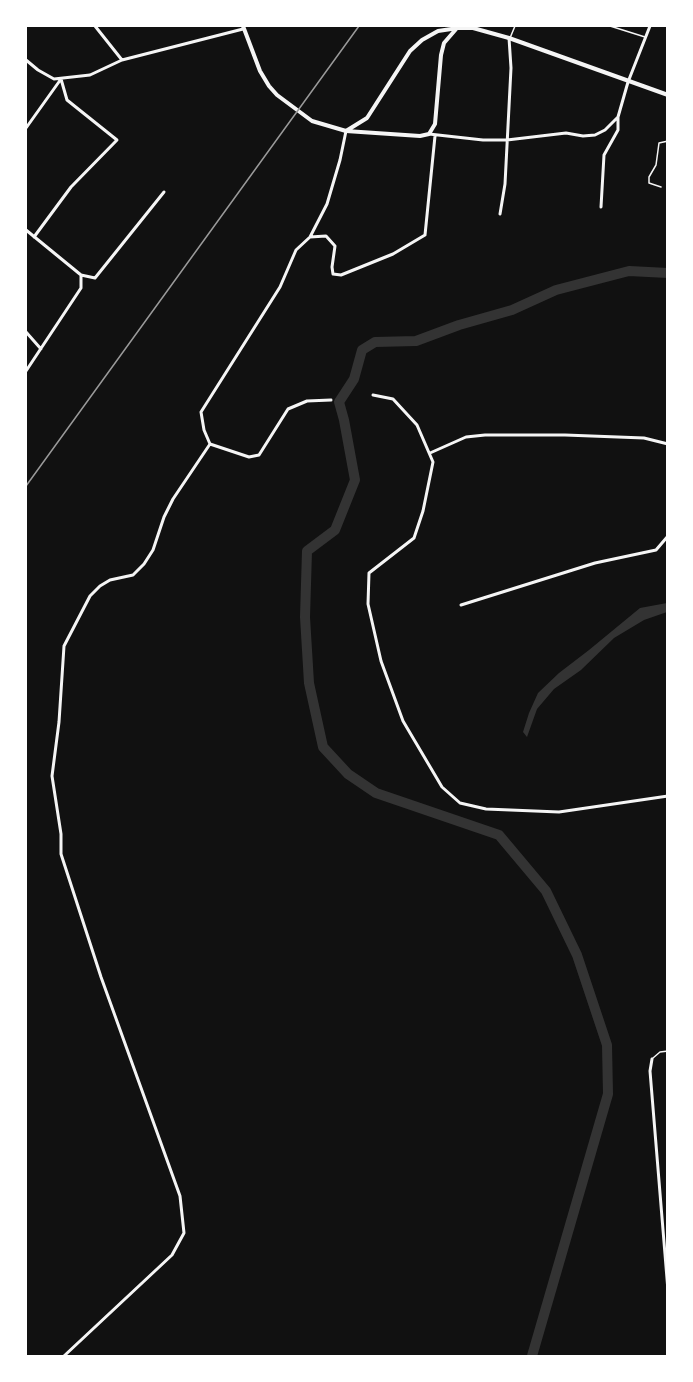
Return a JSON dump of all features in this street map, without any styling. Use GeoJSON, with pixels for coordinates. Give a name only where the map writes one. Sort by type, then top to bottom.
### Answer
{"type":"FeatureCollection","features":[{"type":"Feature","properties":{"kind":"street"},"geometry":{"type":"LineString","coordinates":[[95,26],[122,60]]}},
{"type":"Feature","properties":{"kind":"street"},"geometry":{"type":"LineString","coordinates":[[601,207],[604,155],[618,130],[618,117],[628,82],[650,26]]}},
{"type":"Feature","properties":{"kind":"street"},"geometry":{"type":"LineString","coordinates":[[26,60],[47,76],[61,79],[90,75],[122,60],[243,27],[261,71],[276,95],[312,121],[346,131],[507,140],[566,134],[595,135],[605,130],[618,117]]}},
{"type":"Feature","properties":{"kind":"street"},"geometry":{"type":"LineString","coordinates":[[429,134],[435,124],[444,43],[458,28]]}},
{"type":"Feature","properties":{"kind":"street"},"geometry":{"type":"LineString","coordinates":[[331,400],[307,401],[288,409],[259,455],[249,457],[210,444],[204,430],[201,412],[280,287],[297,250],[310,237],[327,204],[346,131],[367,118],[410,51],[422,40],[438,31],[473,28],[510,38],[668,96]]}},
{"type":"Feature","properties":{"kind":"street"},"geometry":{"type":"LineString","coordinates":[[500,214],[505,184],[510,38]]}},
{"type":"Feature","properties":{"kind":"street"},"geometry":{"type":"LineString","coordinates":[[26,128],[61,79]]}},
{"type":"Feature","properties":{"kind":"street"},"geometry":{"type":"LineString","coordinates":[[34,237],[71,187],[117,140],[68,100],[61,79]]}},
{"type":"Feature","properties":{"kind":"street"},"geometry":{"type":"LineString","coordinates":[[310,237],[326,236],[335,246],[333,274],[341,275],[393,254],[425,234],[435,136]]}},
{"type":"Feature","properties":{"kind":"street"},"geometry":{"type":"LineString","coordinates":[[26,230],[81,275],[95,278],[164,192]]}},
{"type":"Feature","properties":{"kind":"street"},"geometry":{"type":"LineString","coordinates":[[26,371],[81,288],[81,275]]}},
{"type":"Feature","properties":{"kind":"street"},"geometry":{"type":"LineString","coordinates":[[26,332],[41,349]]}},
{"type":"Feature","properties":{"kind":"street"},"geometry":{"type":"LineString","coordinates":[[373,395],[393,399],[417,425],[433,462],[423,511],[414,538],[369,573],[368,604],[381,661],[403,721],[442,787],[460,803],[486,809],[559,812],[668,796]]}},
{"type":"Feature","properties":{"kind":"street"},"geometry":{"type":"LineString","coordinates":[[430,453],[466,436],[485,435],[633,437],[668,444]]}},
{"type":"Feature","properties":{"kind":"street"},"geometry":{"type":"LineString","coordinates":[[64,1356],[172,1255],[184,1233],[180,1196],[101,977],[60,854],[61,834],[52,776],[59,722],[64,646],[71,628],[90,596],[100,585],[110,580],[133,575],[144,564],[153,550],[164,517],[173,499],[210,444]]}},
{"type":"Feature","properties":{"kind":"street"},"geometry":{"type":"LineString","coordinates":[[461,605],[595,563],[656,550],[668,536]]}},
{"type":"Feature","properties":{"kind":"street"},"geometry":{"type":"LineString","coordinates":[[652,1059],[650,1071],[668,1291]]}},
{"type":"Feature","properties":{"kind":"street"},"geometry":{"type":"LineString","coordinates":[[663,1217],[668,1216]]}},
{"type":"Feature","properties":{"kind":"lane"},"geometry":{"type":"LineString","coordinates":[[510,38],[515,26]]}},
{"type":"Feature","properties":{"kind":"lane"},"geometry":{"type":"LineString","coordinates":[[610,26],[645,37]]}},
{"type":"Feature","properties":{"kind":"lane"},"geometry":{"type":"LineString","coordinates":[[661,187],[649,183],[649,177],[656,165],[659,143],[668,141]]}},
{"type":"Feature","properties":{"kind":"lane"},"geometry":{"type":"LineString","coordinates":[[652,1059],[660,1052],[668,1051]]}},
{"type":"Feature","properties":{"kind":"shaded area"},"geometry":{"type":"Polygon","coordinates":[[[667,603],[667,612],[644,620],[614,638],[581,670],[554,689],[537,709],[527,737],[523,732],[538,693],[559,673],[640,608],[667,603]]]}},
{"type":"Feature","properties":{"kind":"waterway"},"geometry":{"type":"LineString","coordinates":[[532,1356],[608,1094],[607,1045],[577,955],[546,891],[499,835],[376,793],[348,774],[323,747],[309,683],[305,617],[307,551],[335,530],[355,480],[339,402],[354,379],[362,350],[375,342],[416,341],[459,325],[512,310],[556,290],[629,271],[668,273]]}},
{"type":"Feature","properties":{"kind":"railway"},"geometry":{"type":"LineString","coordinates":[[26,486],[359,26]]}}]}
